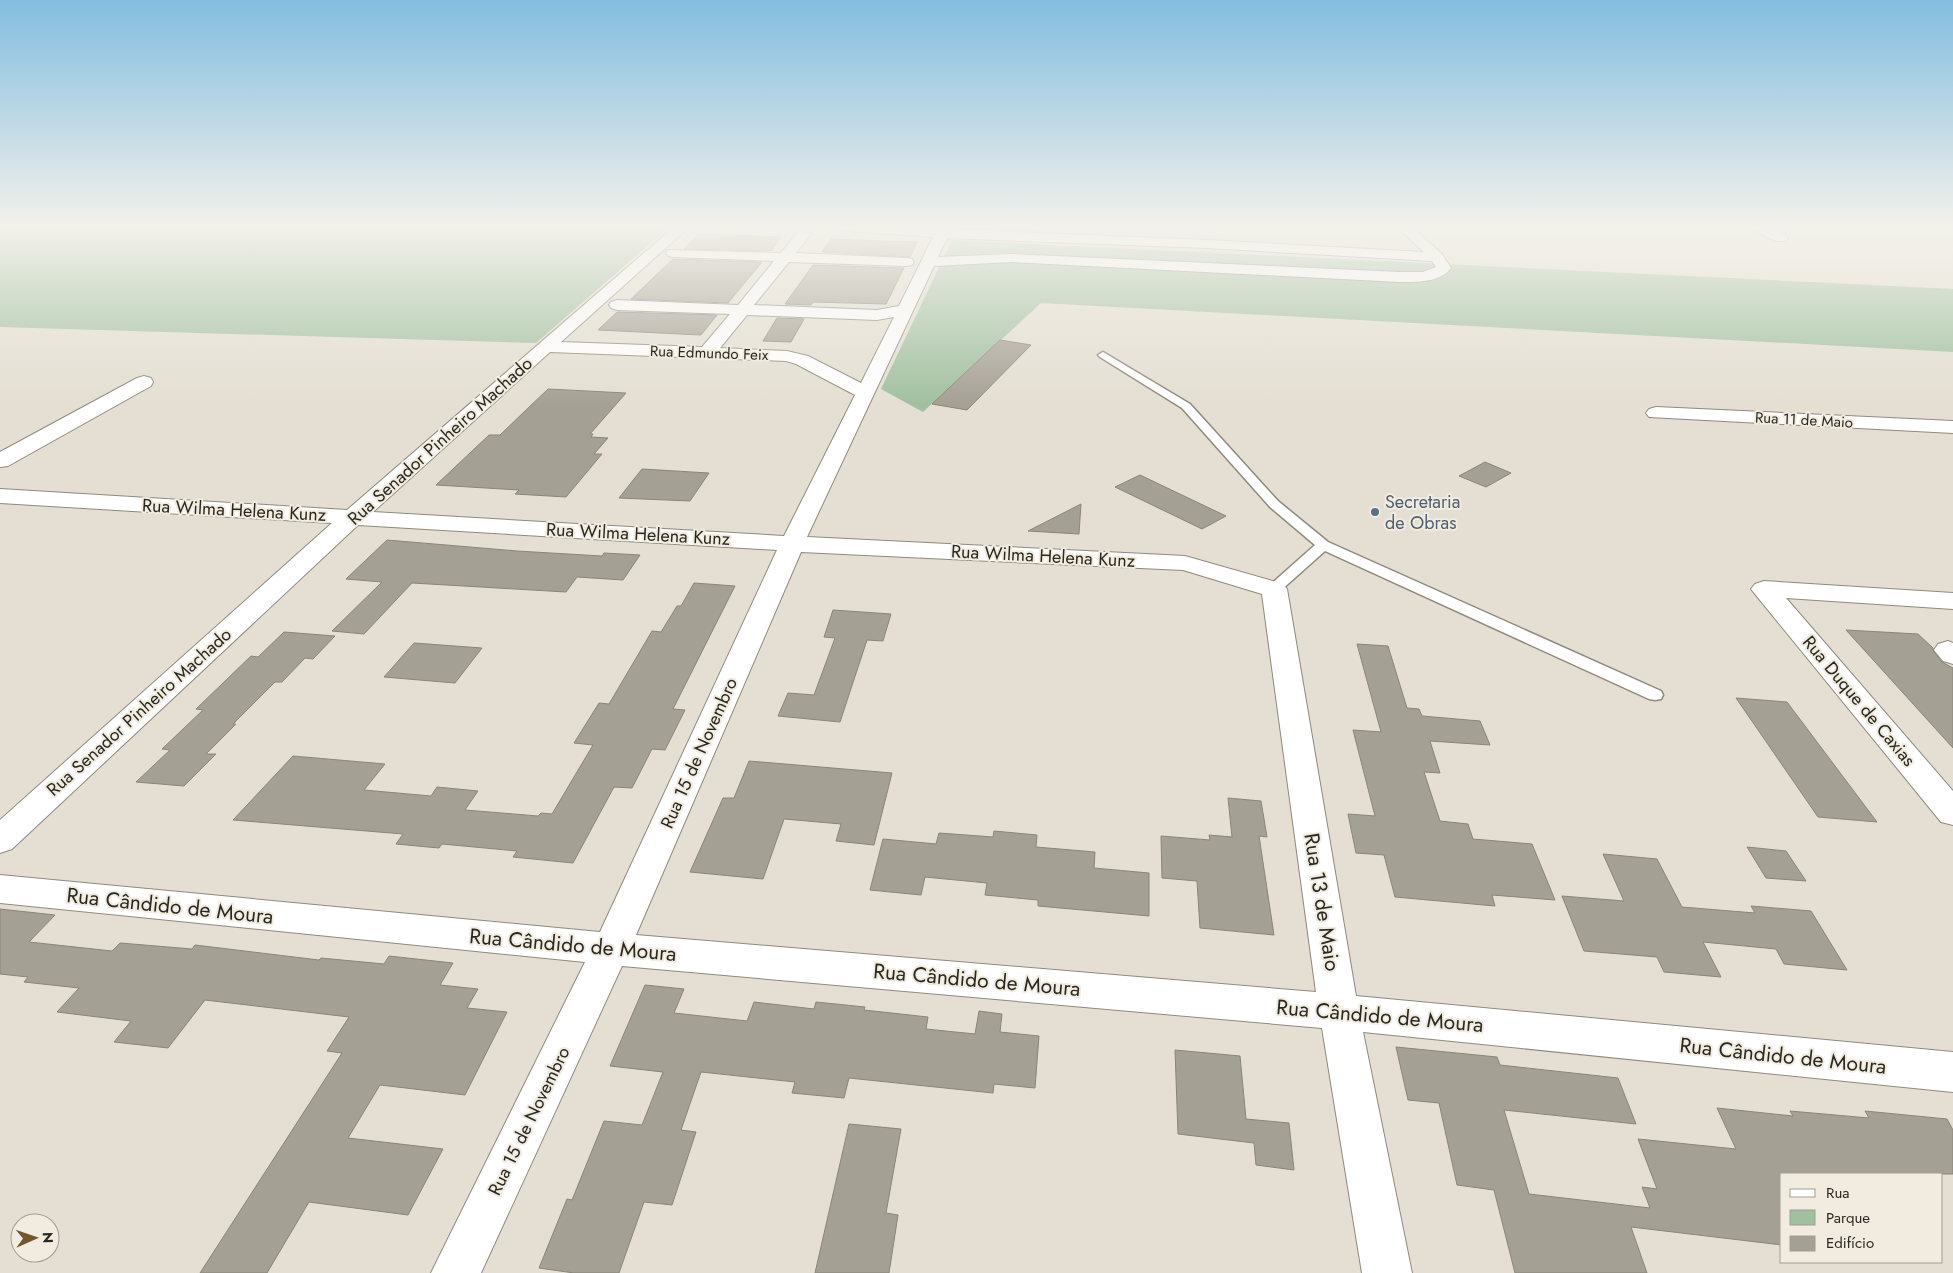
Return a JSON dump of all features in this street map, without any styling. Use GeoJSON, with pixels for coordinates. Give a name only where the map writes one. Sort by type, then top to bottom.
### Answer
{"type":"FeatureCollection","features":[{"type":"Feature","properties":{"kind":"street","name":"Rua Senador Pinheiro Machado"},"geometry":{"type":"LineString","coordinates":[[0,840],[353,517],[614,286]]}},
{"type":"Feature","properties":{"kind":"street"},"geometry":{"type":"LineString","coordinates":[[707,353],[762,286]]}},
{"type":"Feature","properties":{"kind":"street","name":"Rua 15 de Novembro"},"geometry":{"type":"LineString","coordinates":[[456,1273],[611,949],[792,544],[917,286]]}},
{"type":"Feature","properties":{"kind":"street"},"geometry":{"type":"LineString","coordinates":[[618,305],[877,315],[905,310]]}},
{"type":"Feature","properties":{"kind":"street","name":"Rua Edmundo Feix"},"geometry":{"type":"LineString","coordinates":[[545,346],[787,356],[802,360],[864,392]]}},
{"type":"Feature","properties":{"kind":"street"},"geometry":{"type":"LineString","coordinates":[[0,461],[144,382]]}},
{"type":"Feature","properties":{"kind":"street","name":"Rua 11 de Maio"},"geometry":{"type":"LineString","coordinates":[[1656,413],[1953,427]]}},
{"type":"Feature","properties":{"kind":"street","name":"Rua Wilma Helena Kunz"},"geometry":{"type":"LineString","coordinates":[[0,496],[792,544],[1185,563],[1274,589]]}},
{"type":"Feature","properties":{"kind":"street","name":"Rua Duque de Caxias"},"geometry":{"type":"LineString","coordinates":[[1953,601],[1764,588],[1953,813]]}},
{"type":"Feature","properties":{"kind":"street","name":"Rua 13 de Maio"},"geometry":{"type":"LineString","coordinates":[[1274,589],[1339,1012],[1387,1273]]}},
{"type":"Feature","properties":{"kind":"street","name":"Rua Cândido de Moura"},"geometry":{"type":"LineString","coordinates":[[0,889],[611,949],[1339,1012],[1953,1072]]}},
{"type":"Feature","properties":{"kind":"lane"},"geometry":{"type":"LineString","coordinates":[[1103,355],[1186,406],[1274,504],[1323,545],[1655,695]]}},
{"type":"Feature","properties":{"kind":"lane"},"geometry":{"type":"LineString","coordinates":[[1274,589],[1323,545]]}},
{"type":"Feature","properties":{"kind":"green space"},"geometry":{"type":"Polygon","coordinates":[[[0,286],[601,286],[536,343],[0,327],[0,286]]]}},
{"type":"Feature","properties":{"kind":"green space"},"geometry":{"type":"Polygon","coordinates":[[[930,286],[1900,286],[1953,289],[1953,352],[1041,303],[923,412],[881,389],[930,286]]]}},
{"type":"Feature","properties":{"kind":"building"},"geometry":{"type":"Polygon","coordinates":[[[644,286],[742,286],[728,303],[631,299],[644,286]]]}},
{"type":"Feature","properties":{"kind":"building"},"geometry":{"type":"Polygon","coordinates":[[[798,286],[895,286],[886,304],[813,302],[811,305],[785,304],[798,286]]]}},
{"type":"Feature","properties":{"kind":"building"},"geometry":{"type":"Polygon","coordinates":[[[617,312],[717,315],[701,335],[598,330],[617,312]]]}},
{"type":"Feature","properties":{"kind":"building"},"geometry":{"type":"Polygon","coordinates":[[[777,318],[804,319],[791,342],[763,341],[777,318]]]}},
{"type":"Feature","properties":{"kind":"building"},"geometry":{"type":"Polygon","coordinates":[[[1000,340],[1031,345],[967,410],[932,404],[1000,340]]]}},
{"type":"Feature","properties":{"kind":"building"},"geometry":{"type":"Polygon","coordinates":[[[548,389],[626,393],[590,434],[593,434],[591,437],[608,438],[594,454],[602,454],[566,497],[515,494],[519,490],[436,485],[489,435],[500,435],[548,389]]]}},
{"type":"Feature","properties":{"kind":"building"},"geometry":{"type":"Polygon","coordinates":[[[1485,462],[1511,473],[1486,487],[1459,476],[1485,462]]]}},
{"type":"Feature","properties":{"kind":"building"},"geometry":{"type":"Polygon","coordinates":[[[642,469],[709,473],[690,501],[619,498],[642,469]]]}},
{"type":"Feature","properties":{"kind":"building"},"geometry":{"type":"Polygon","coordinates":[[[1140,475],[1226,516],[1202,529],[1115,487],[1140,475]]]}},
{"type":"Feature","properties":{"kind":"building"},"geometry":{"type":"Polygon","coordinates":[[[1081,504],[1079,534],[1028,531],[1081,504]]]}},
{"type":"Feature","properties":{"kind":"building"},"geometry":{"type":"Polygon","coordinates":[[[387,540],[517,551],[602,556],[604,553],[640,555],[623,580],[577,577],[566,592],[412,583],[364,634],[332,631],[382,582],[346,579],[387,540]]]}},
{"type":"Feature","properties":{"kind":"building"},"geometry":{"type":"Polygon","coordinates":[[[694,583],[735,586],[673,709],[685,710],[665,750],[652,749],[632,788],[614,787],[573,863],[513,857],[517,851],[442,844],[439,848],[396,844],[403,834],[233,820],[293,756],[385,764],[364,790],[431,796],[437,787],[478,791],[465,810],[538,816],[541,813],[552,814],[593,745],[574,743],[599,703],[609,704],[652,631],[661,632],[677,606],[681,606],[694,583]]]}},
{"type":"Feature","properties":{"kind":"building"},"geometry":{"type":"Polygon","coordinates":[[[833,610],[891,614],[883,641],[867,640],[840,722],[778,716],[788,693],[814,695],[835,638],[824,637],[833,610]]]}},
{"type":"Feature","properties":{"kind":"building"},"geometry":{"type":"Polygon","coordinates":[[[1846,630],[1918,634],[1933,648],[1933,651],[1942,662],[1953,668],[1953,748],[1846,630]]]}},
{"type":"Feature","properties":{"kind":"building"},"geometry":{"type":"Polygon","coordinates":[[[284,632],[335,636],[313,659],[305,658],[282,682],[275,682],[206,754],[216,754],[184,786],[136,782],[170,750],[162,749],[203,710],[196,709],[251,656],[258,657],[284,632]]]}},
{"type":"Feature","properties":{"kind":"building"},"geometry":{"type":"Polygon","coordinates":[[[414,643],[482,648],[455,683],[384,677],[414,643]]]}},
{"type":"Feature","properties":{"kind":"building"},"geometry":{"type":"Polygon","coordinates":[[[1357,644],[1388,646],[1407,708],[1419,709],[1422,716],[1480,721],[1490,745],[1430,741],[1440,773],[1424,772],[1440,821],[1468,824],[1473,839],[1532,844],[1555,900],[1492,895],[1495,906],[1395,897],[1384,855],[1356,853],[1348,814],[1375,816],[1353,730],[1381,732],[1357,644]]]}},
{"type":"Feature","properties":{"kind":"building"},"geometry":{"type":"Polygon","coordinates":[[[1736,698],[1787,702],[1877,822],[1818,817],[1736,698]]]}},
{"type":"Feature","properties":{"kind":"building"},"geometry":{"type":"Polygon","coordinates":[[[749,761],[892,773],[874,845],[836,841],[841,824],[784,819],[763,879],[690,872],[723,798],[734,798],[749,761]]]}},
{"type":"Feature","properties":{"kind":"building"},"geometry":{"type":"Polygon","coordinates":[[[1228,798],[1261,801],[1267,837],[1259,836],[1274,935],[1200,928],[1197,881],[1162,878],[1161,836],[1210,840],[1209,835],[1232,837],[1228,798]]]}},
{"type":"Feature","properties":{"kind":"building"},"geometry":{"type":"Polygon","coordinates":[[[994,831],[1037,835],[1036,847],[1095,852],[1094,868],[1149,873],[1149,916],[1038,906],[1038,900],[985,895],[987,883],[925,877],[921,895],[870,890],[883,839],[936,844],[939,833],[993,837],[994,831]]]}},
{"type":"Feature","properties":{"kind":"building"},"geometry":{"type":"Polygon","coordinates":[[[1747,847],[1786,851],[1806,881],[1766,878],[1747,847]]]}},
{"type":"Feature","properties":{"kind":"building"},"geometry":{"type":"Polygon","coordinates":[[[1603,854],[1657,859],[1682,907],[1755,913],[1751,906],[1811,911],[1847,970],[1784,964],[1776,949],[1703,942],[1721,977],[1664,972],[1657,957],[1584,951],[1562,896],[1624,901],[1603,854]]]}},
{"type":"Feature","properties":{"kind":"building"},"geometry":{"type":"Polygon","coordinates":[[[0,909],[55,915],[29,942],[112,951],[120,943],[192,949],[195,945],[319,960],[321,958],[384,964],[389,956],[453,963],[440,985],[478,989],[467,1008],[507,1012],[465,1095],[380,1085],[348,1138],[443,1149],[408,1215],[309,1202],[267,1273],[200,1273],[342,1053],[327,1051],[349,1017],[205,1000],[168,1048],[114,1042],[131,1021],[57,1012],[79,988],[24,982],[28,977],[0,974],[0,909]]]}},
{"type":"Feature","properties":{"kind":"building"},"geometry":{"type":"Polygon","coordinates":[[[645,985],[684,989],[674,1013],[747,1021],[754,1002],[814,1009],[816,1002],[865,1007],[864,1010],[928,1017],[926,1029],[975,1034],[979,1011],[1002,1014],[1000,1032],[1039,1036],[1035,1088],[994,1084],[993,1093],[849,1078],[844,1098],[792,1093],[795,1082],[701,1072],[681,1130],[696,1132],[672,1205],[644,1202],[619,1273],[574,1273],[539,1268],[567,1199],[572,1200],[604,1121],[642,1125],[663,1072],[610,1066],[645,985]]]}},
{"type":"Feature","properties":{"kind":"building"},"geometry":{"type":"Polygon","coordinates":[[[1396,1047],[1497,1057],[1500,1065],[1618,1078],[1636,1124],[1504,1110],[1529,1194],[1650,1208],[1642,1187],[1657,1189],[1638,1139],[1736,1149],[1717,1108],[1793,1116],[1790,1111],[1869,1118],[1865,1111],[1947,1119],[1953,1130],[1953,1174],[1780,1173],[1780,1245],[1631,1227],[1647,1273],[1515,1273],[1494,1190],[1457,1185],[1439,1103],[1408,1100],[1396,1047]]]}},
{"type":"Feature","properties":{"kind":"building"},"geometry":{"type":"Polygon","coordinates":[[[1175,1050],[1240,1056],[1246,1119],[1289,1123],[1294,1170],[1256,1165],[1254,1143],[1178,1134],[1175,1050]]]}},
{"type":"Feature","properties":{"kind":"building"},"geometry":{"type":"Polygon","coordinates":[[[849,1124],[901,1129],[886,1213],[898,1215],[889,1273],[815,1273],[849,1124]]]}},
{"type":"Feature","properties":{"kind":"place","name":"Secretaria de Obras"},"geometry":{"type":"Point","coordinates":[1375,512]}}]}
